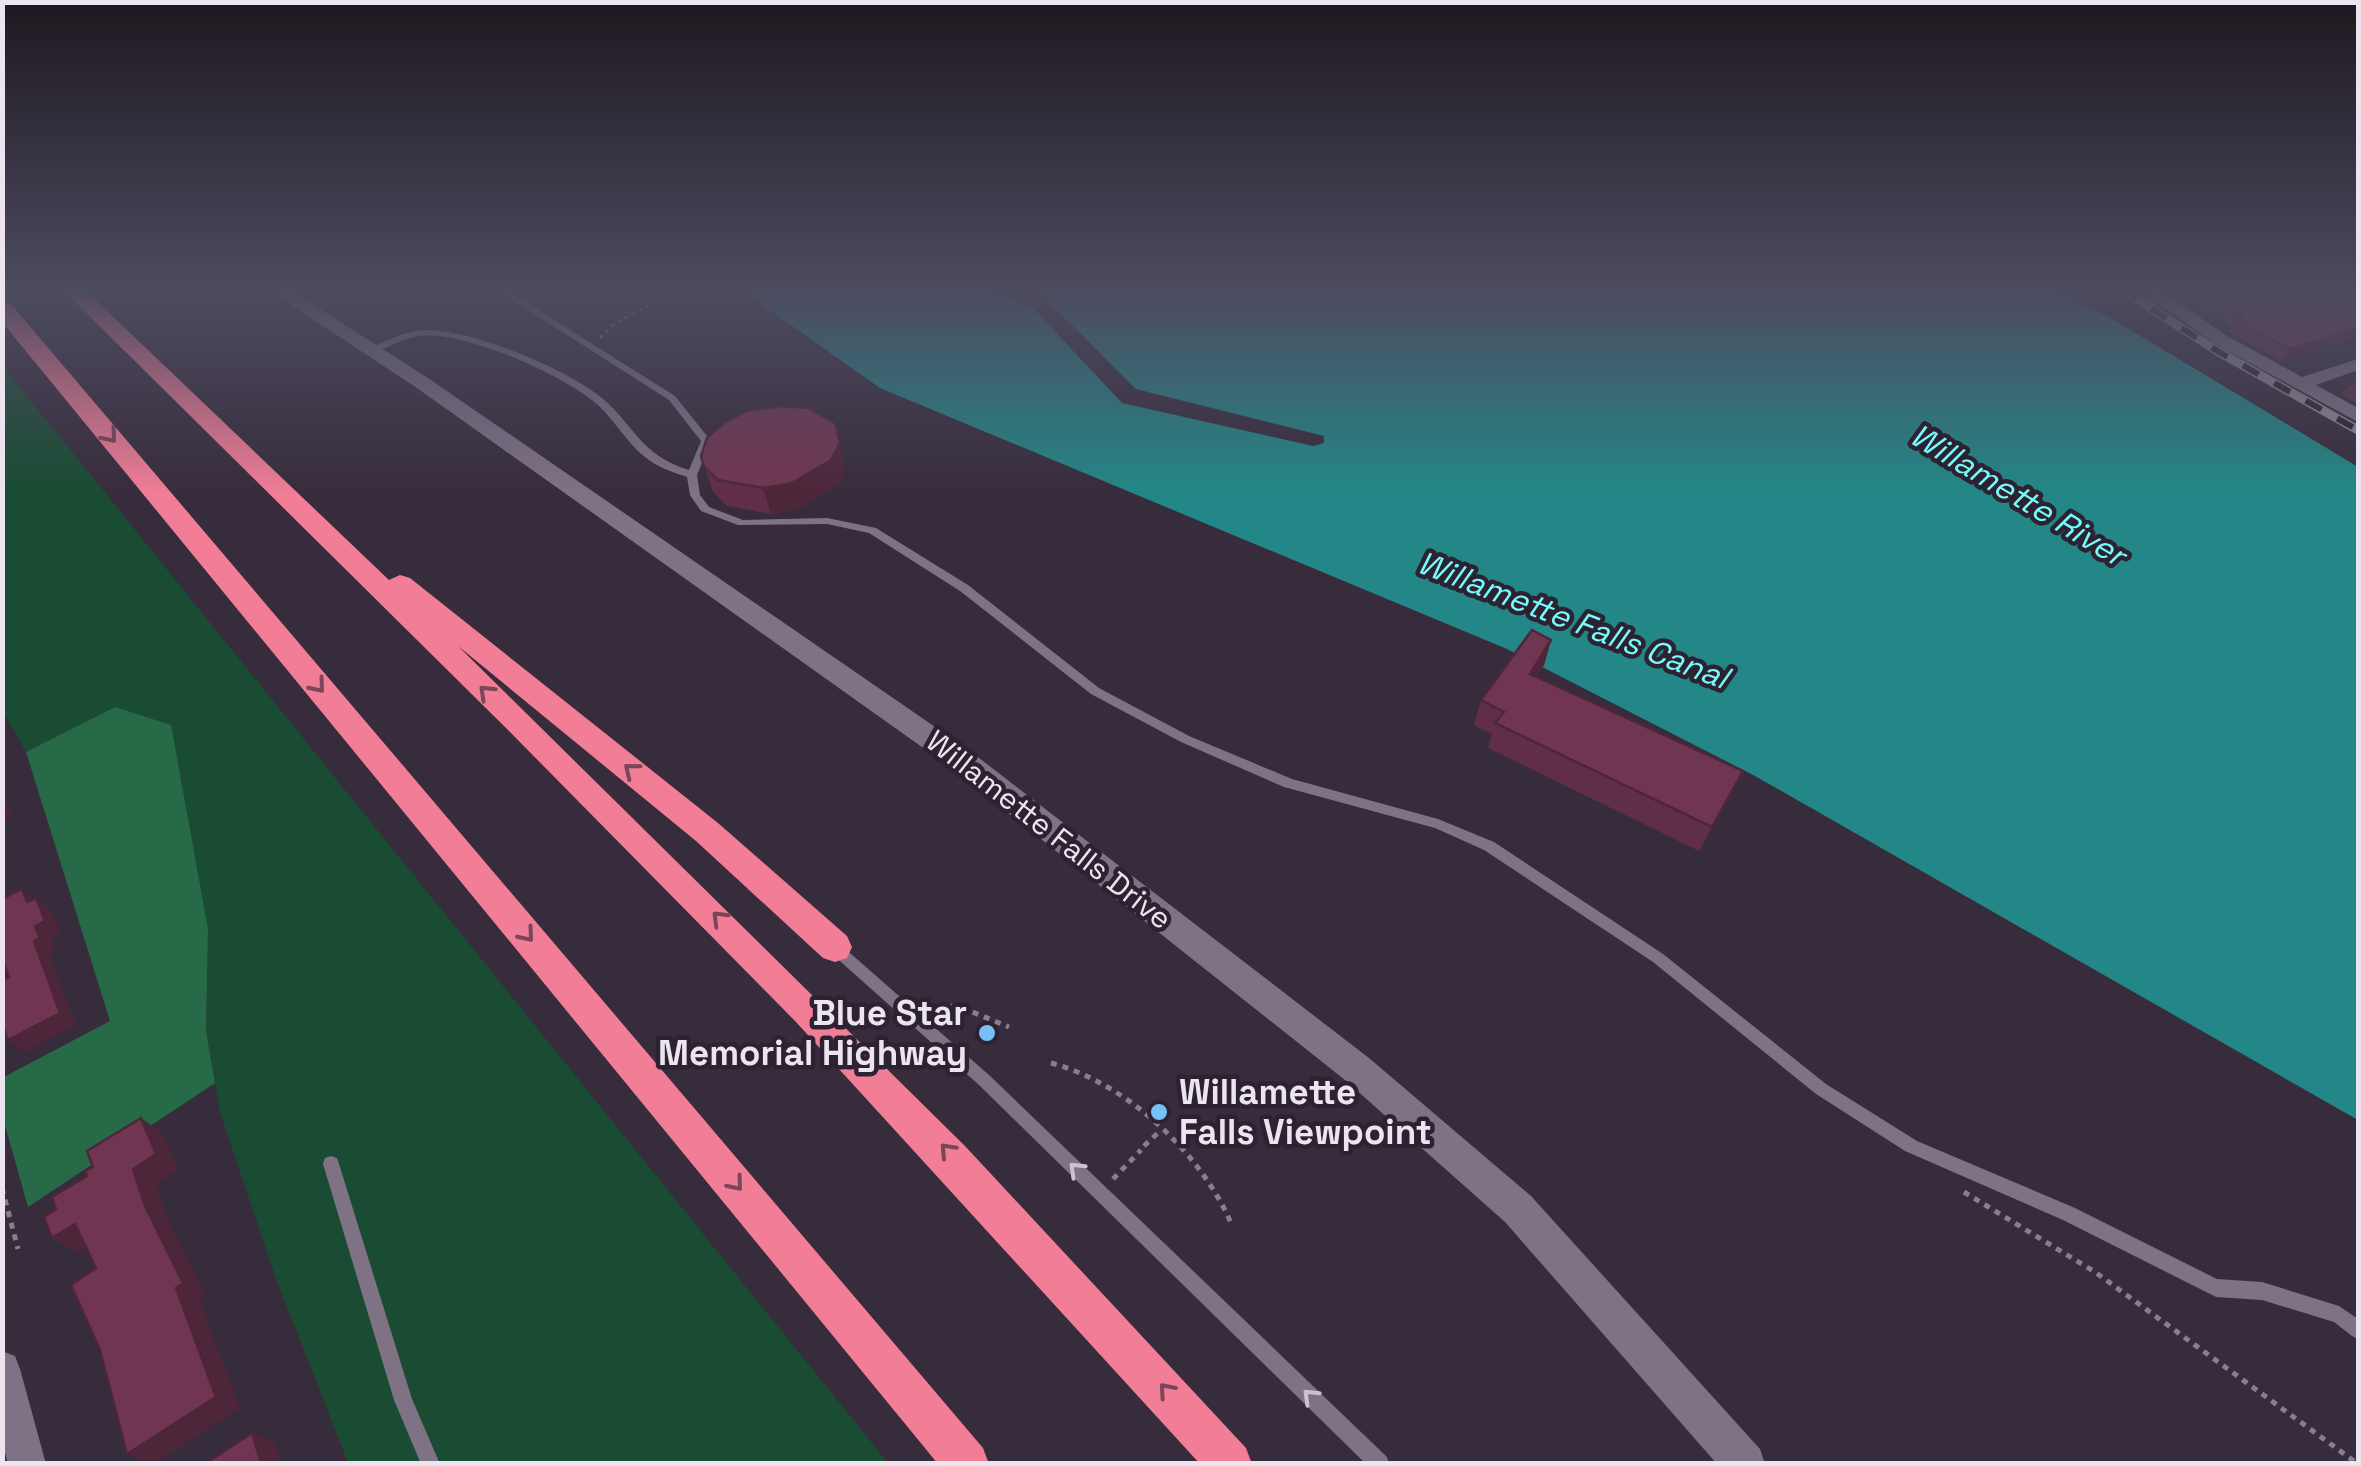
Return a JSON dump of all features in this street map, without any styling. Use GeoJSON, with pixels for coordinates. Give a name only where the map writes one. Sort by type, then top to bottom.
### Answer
{"type":"FeatureCollection","features":[{"type":"Feature","properties":{"kind":"highway"},"geometry":{"type":"LineString","coordinates":[[43,357],[968,1464]]}},
{"type":"Feature","properties":{"kind":"highway"},"geometry":{"type":"LineString","coordinates":[[143,357],[903,1103],[1084,1298],[1230,1464]]}},
{"type":"Feature","properties":{"kind":"highway"},"geometry":{"type":"LineString","coordinates":[[254,465],[706,832],[834,947]]}},
{"type":"Feature","properties":{"kind":"street","name":"Willamette Falls Drive"},"geometry":{"type":"LineString","coordinates":[[381,357],[960,759],[1356,1069],[1518,1209],[1745,1464]]}},
{"type":"Feature","properties":{"kind":"street"},"geometry":{"type":"LineString","coordinates":[[2256,357],[2358,416]]}},
{"type":"Feature","properties":{"kind":"street"},"geometry":{"type":"LineString","coordinates":[[2302,383],[2358,364]]}},
{"type":"Feature","properties":{"kind":"street"},"geometry":{"type":"LineString","coordinates":[[2,1369],[27,1464]]}},
{"type":"Feature","properties":{"kind":"lane"},"geometry":{"type":"LineString","coordinates":[[515,357],[558,371],[602,402],[639,451],[664,467],[692,475]]}},
{"type":"Feature","properties":{"kind":"lane"},"geometry":{"type":"LineString","coordinates":[[604,357],[672,398],[698,426],[706,440],[692,475],[695,495],[705,510],[724,520],[827,521],[872,530],[891,539],[1005,617],[1096,692],[1185,740],[1289,783],[1438,824],[1489,846],[1658,958],[1822,1090],[1911,1146],[2068,1214],[2216,1288],[2262,1291],[2339,1315],[2358,1330]]}},
{"type":"Feature","properties":{"kind":"lane"},"geometry":{"type":"LineString","coordinates":[[834,947],[984,1080],[1380,1464]]}},
{"type":"Feature","properties":{"kind":"lane"},"geometry":{"type":"LineString","coordinates":[[331,1164],[403,1400],[431,1464]]}},
{"type":"Feature","properties":{"kind":"path"},"geometry":{"type":"LineString","coordinates":[[938,1007],[958,1006],[1009,1028]]}},
{"type":"Feature","properties":{"kind":"path"},"geometry":{"type":"LineString","coordinates":[[1052,1063],[1090,1077],[1160,1131],[1200,1169],[1226,1204],[1230,1223]]}},
{"type":"Feature","properties":{"kind":"path"},"geometry":{"type":"LineString","coordinates":[[1100,1193],[1160,1131]]}},
{"type":"Feature","properties":{"kind":"path"},"geometry":{"type":"LineString","coordinates":[[2,1188],[18,1249]]}},
{"type":"Feature","properties":{"kind":"path"},"geometry":{"type":"LineString","coordinates":[[1960,1190],[2094,1272],[2358,1464]]}},
{"type":"Feature","properties":{"kind":"shaded area"},"geometry":{"type":"Polygon","coordinates":[[[2,365],[888,1463],[348,1463],[275,1276],[220,1112],[206,1031],[208,929],[115,707],[26,752],[3,711],[2,365]]]}},
{"type":"Feature","properties":{"kind":"shaded area"},"geometry":{"type":"Polygon","coordinates":[[[115,707],[171,725],[208,929],[206,1031],[215,1083],[28,1207],[3,1118],[2,1078],[110,1021],[26,752],[115,707]]]}},
{"type":"Feature","properties":{"kind":"water"},"geometry":{"type":"Polygon","coordinates":[[[837,357],[2176,357],[2358,467],[2358,1120],[1755,776],[1507,649],[880,388],[837,357]]]}},
{"type":"Feature","properties":{"kind":"pier"},"geometry":{"type":"Polygon","coordinates":[[[1079,357],[1104,357],[1136,389],[1324,436],[1324,443],[1313,446],[1122,403],[1079,357]]]}},
{"type":"Feature","properties":{"kind":"building"},"geometry":{"type":"Polygon","coordinates":[[[782,406],[808,408],[835,423],[840,443],[831,460],[792,483],[763,488],[718,480],[704,467],[701,456],[707,438],[724,423],[747,411],[782,406]]]}},
{"type":"Feature","properties":{"kind":"building"},"geometry":{"type":"Polygon","coordinates":[[[1532,630],[1551,640],[1530,674],[1743,771],[1712,827],[1495,723],[1504,712],[1481,700],[1532,630]]]}},
{"type":"Feature","properties":{"kind":"building"},"geometry":{"type":"Polygon","coordinates":[[[22,889],[27,902],[36,898],[45,921],[35,926],[40,938],[34,941],[60,1013],[8,1040],[2,1023],[2,980],[9,977],[2,959],[2,899],[22,889]]]}},
{"type":"Feature","properties":{"kind":"building"},"geometry":{"type":"Polygon","coordinates":[[[141,1118],[156,1154],[133,1169],[145,1206],[183,1283],[176,1288],[216,1397],[127,1454],[100,1350],[71,1285],[96,1268],[75,1224],[52,1238],[44,1217],[56,1209],[52,1197],[87,1176],[85,1171],[93,1167],[87,1151],[141,1118]]]}},
{"type":"Feature","properties":{"kind":"building"},"geometry":{"type":"Polygon","coordinates":[[[252,1433],[261,1464],[205,1464],[252,1433]]]}},
{"type":"Feature","properties":{"kind":"railway"},"geometry":{"type":"LineString","coordinates":[[2229,357],[2358,430]]}},
{"type":"Feature","properties":{"kind":"place","name":"Blue Star Memorial Highway"},"geometry":{"type":"Point","coordinates":[987,1033]}},
{"type":"Feature","properties":{"kind":"place","name":"Willamette Falls Viewpoint"},"geometry":{"type":"Point","coordinates":[1159,1112]}},
{"type":"Feature","properties":{"kind":"water label","name":"Willamette River"},"geometry":{"type":"Point","coordinates":[2018,495]}},
{"type":"Feature","properties":{"kind":"water label","name":"Willamette Falls Canal"},"geometry":{"type":"Point","coordinates":[1573,620]}}]}
